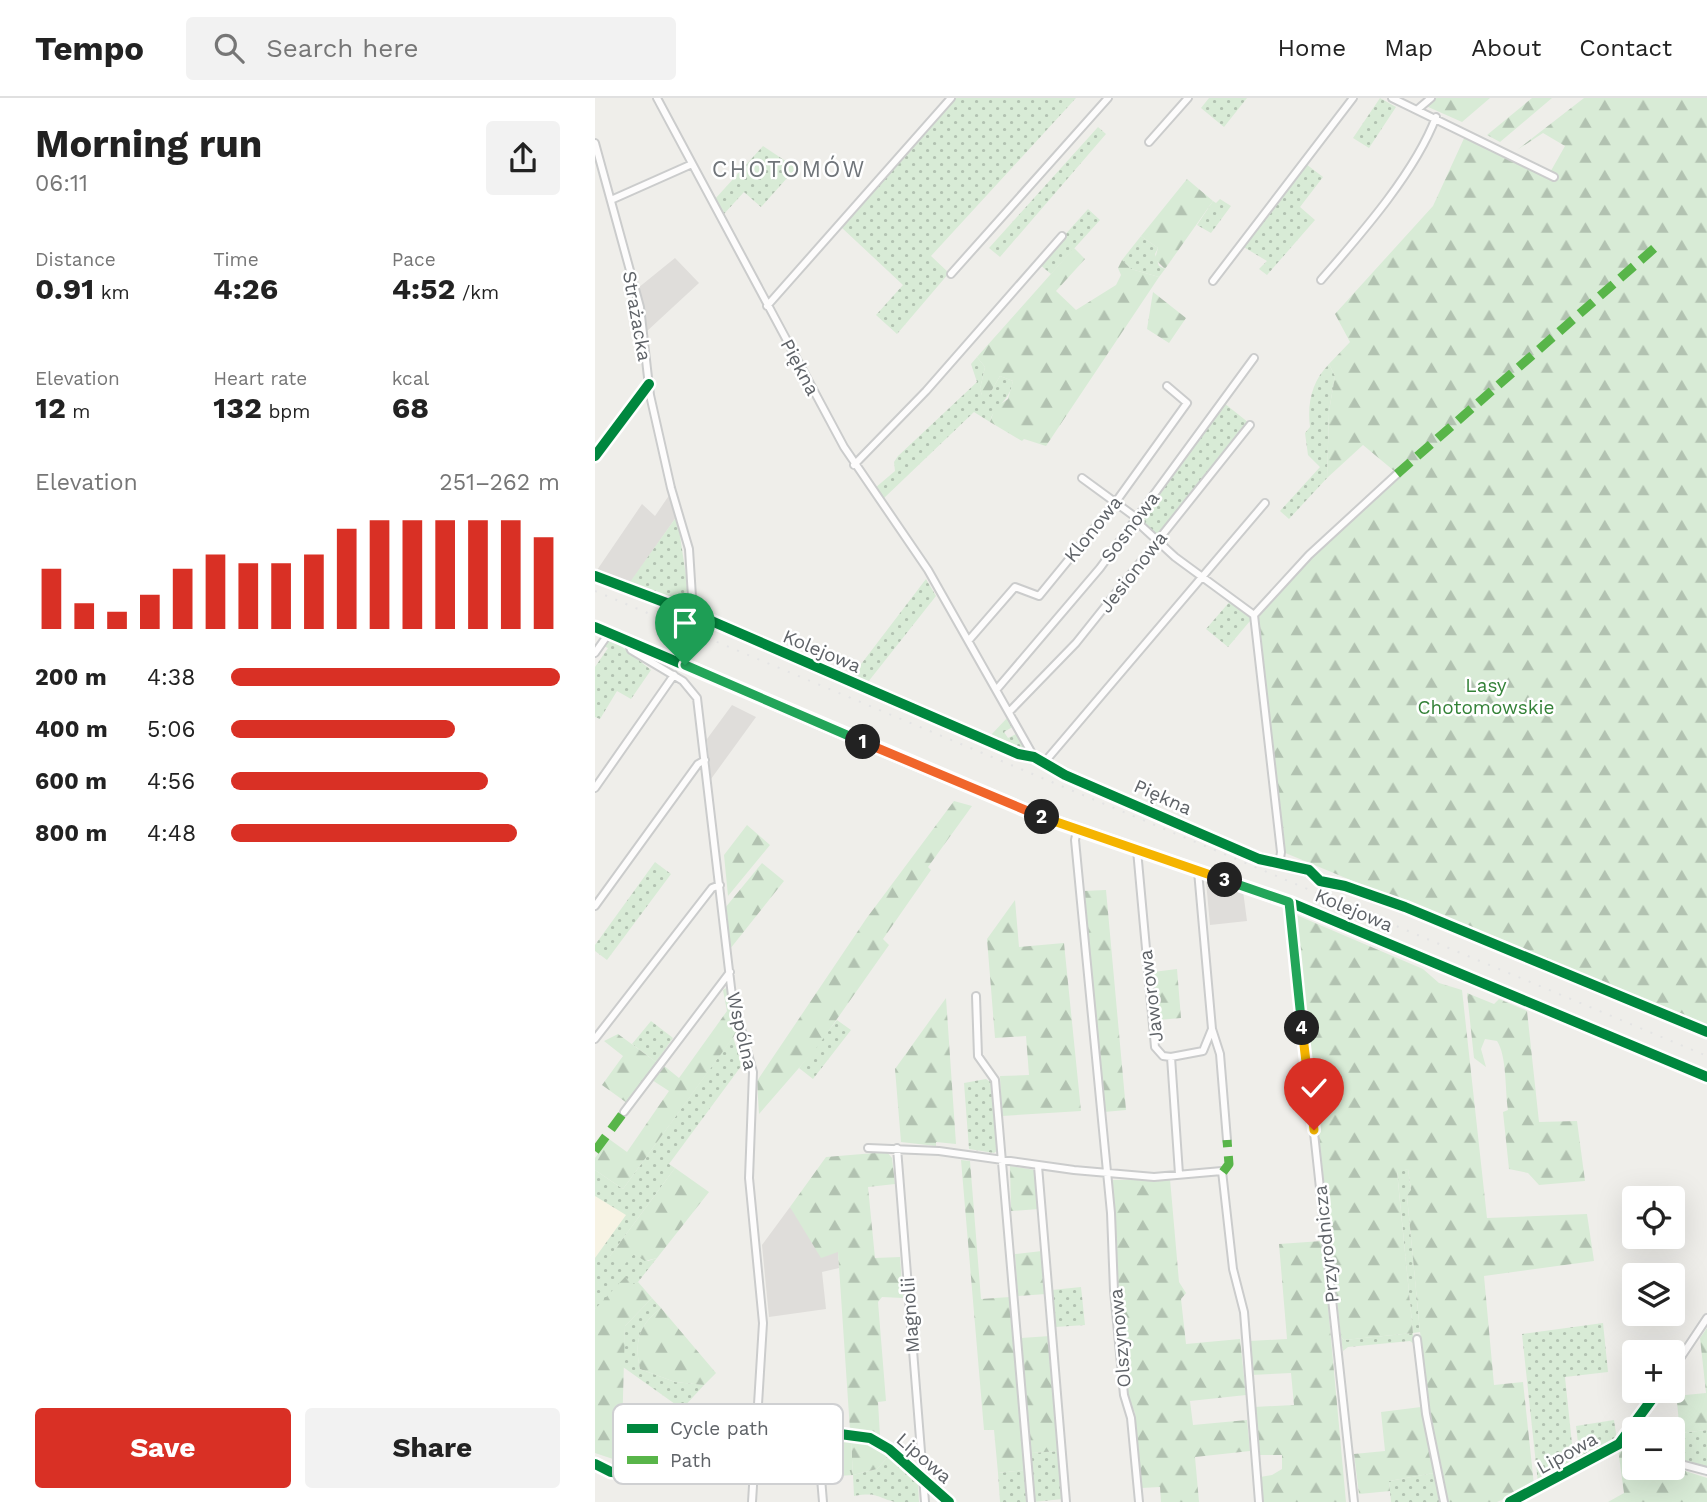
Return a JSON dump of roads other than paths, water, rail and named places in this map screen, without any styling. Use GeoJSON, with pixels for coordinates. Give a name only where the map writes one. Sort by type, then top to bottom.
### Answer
{"type":"FeatureCollection","features":[{"type":"Feature","properties":{"kind":"street","name":"Piękna"},"geometry":{"type":"LineString","coordinates":[[657,98],[854,465],[928,570],[1034,757],[1043,764],[1279,865],[1280,852],[1254,615]]}},
{"type":"Feature","properties":{"kind":"street"},"geometry":{"type":"LineString","coordinates":[[767,306],[951,98]]}},
{"type":"Feature","properties":{"kind":"street"},"geometry":{"type":"LineString","coordinates":[[951,274],[1108,98]]}},
{"type":"Feature","properties":{"kind":"street"},"geometry":{"type":"LineString","coordinates":[[1149,142],[1188,98]]}},
{"type":"Feature","properties":{"kind":"street"},"geometry":{"type":"LineString","coordinates":[[1213,281],[1353,98]]}},
{"type":"Feature","properties":{"kind":"street"},"geometry":{"type":"LineString","coordinates":[[1392,98],[1436,117],[1554,177]]}},
{"type":"Feature","properties":{"kind":"street"},"geometry":{"type":"LineString","coordinates":[[1418,109],[1431,98]]}},
{"type":"Feature","properties":{"kind":"street"},"geometry":{"type":"LineString","coordinates":[[1321,280],[1366,228],[1402,176],[1436,117]]}},
{"type":"Feature","properties":{"kind":"street","name":"Strażacka"},"geometry":{"type":"LineString","coordinates":[[595,143],[640,307],[649,384],[671,488],[689,549],[693,613]]}},
{"type":"Feature","properties":{"kind":"street"},"geometry":{"type":"LineString","coordinates":[[611,200],[692,164]]}},
{"type":"Feature","properties":{"kind":"street"},"geometry":{"type":"LineString","coordinates":[[854,465],[926,391],[1062,236]]}},
{"type":"Feature","properties":{"kind":"street","name":"Sosnowa"},"geometry":{"type":"LineString","coordinates":[[997,689],[1137,520],[1254,358]]}},
{"type":"Feature","properties":{"kind":"street"},"geometry":{"type":"LineString","coordinates":[[595,456],[649,384]]}},
{"type":"Feature","properties":{"kind":"street","name":"Klonowa"},"geometry":{"type":"LineString","coordinates":[[969,640],[1015,587],[1039,596],[1115,503],[1187,403],[1167,386]]}},
{"type":"Feature","properties":{"kind":"street","name":"Jesionowa"},"geometry":{"type":"LineString","coordinates":[[1009,712],[1076,643],[1250,425]]}},
{"type":"Feature","properties":{"kind":"street"},"geometry":{"type":"LineString","coordinates":[[1082,478],[1137,520],[1158,542],[1201,577],[1254,615],[1309,555],[1397,474]]}},
{"type":"Feature","properties":{"kind":"street"},"geometry":{"type":"LineString","coordinates":[[1043,764],[1265,503]]}},
{"type":"Feature","properties":{"kind":"street","name":"Kolejowa"},"geometry":{"type":"LineString","coordinates":[[595,576],[693,613],[1018,754],[1034,757]]}},
{"type":"Feature","properties":{"kind":"street","name":"Kolejowa"},"geometry":{"type":"LineString","coordinates":[[595,627],[742,692],[1077,831],[1289,902],[1707,1077]]}},
{"type":"Feature","properties":{"kind":"street"},"geometry":{"type":"LineString","coordinates":[[595,653],[609,633]]}},
{"type":"Feature","properties":{"kind":"street","name":"Wspólna"},"geometry":{"type":"LineString","coordinates":[[627,640],[631,650],[674,675],[689,686],[697,698],[735,1012],[753,1072],[749,1178],[763,1323],[758,1404]]}},
{"type":"Feature","properties":{"kind":"street"},"geometry":{"type":"LineString","coordinates":[[595,787],[674,675]]}},
{"type":"Feature","properties":{"kind":"street"},"geometry":{"type":"LineString","coordinates":[[595,906],[698,764],[705,760]]}},
{"type":"Feature","properties":{"kind":"street","name":"Olszynowa"},"geometry":{"type":"LineString","coordinates":[[1077,831],[1075,840],[1124,1395],[1131,1418],[1139,1502]]}},
{"type":"Feature","properties":{"kind":"street","name":"Jaworowa"},"geometry":{"type":"LineString","coordinates":[[1137,850],[1154,1047],[1163,1056],[1171,1057],[1179,1174]]}},
{"type":"Feature","properties":{"kind":"street"},"geometry":{"type":"LineString","coordinates":[[1198,871],[1212,1029],[1219,1049],[1227,1140]]}},
{"type":"Feature","properties":{"kind":"street"},"geometry":{"type":"LineString","coordinates":[[595,1039],[712,888],[720,885]]}},
{"type":"Feature","properties":{"kind":"street","name":"Przyrodnicza"},"geometry":{"type":"LineString","coordinates":[[1289,902],[1354,1502]]}},
{"type":"Feature","properties":{"kind":"street"},"geometry":{"type":"LineString","coordinates":[[624,1112],[730,972]]}},
{"type":"Feature","properties":{"kind":"street"},"geometry":{"type":"LineString","coordinates":[[976,996],[978,1056],[995,1080],[1031,1502]]}},
{"type":"Feature","properties":{"kind":"street"},"geometry":{"type":"LineString","coordinates":[[1203,1051],[1212,1029]]}},
{"type":"Feature","properties":{"kind":"street"},"geometry":{"type":"LineString","coordinates":[[1171,1057],[1219,1049]]}},
{"type":"Feature","properties":{"kind":"street"},"geometry":{"type":"LineString","coordinates":[[868,1148],[964,1153],[1038,1166],[1154,1177],[1219,1170],[1225,1175],[1233,1269],[1244,1312],[1259,1502]]}},
{"type":"Feature","properties":{"kind":"street","name":"Magnolii"},"geometry":{"type":"LineString","coordinates":[[897,1148],[925,1502]]}},
{"type":"Feature","properties":{"kind":"street"},"geometry":{"type":"LineString","coordinates":[[1038,1166],[1066,1502]]}},
{"type":"Feature","properties":{"kind":"street"},"geometry":{"type":"LineString","coordinates":[[1685,1351],[1707,1318]]}},
{"type":"Feature","properties":{"kind":"street"},"geometry":{"type":"LineString","coordinates":[[1417,1339],[1426,1414],[1444,1502]]}},
{"type":"Feature","properties":{"kind":"street","name":"Lipowa"},"geometry":{"type":"LineString","coordinates":[[1510,1502],[1619,1444],[1649,1403]]}},
{"type":"Feature","properties":{"kind":"street","name":"Lipowa"},"geometry":{"type":"LineString","coordinates":[[843,1435],[876,1441],[889,1449],[949,1502]]}},
{"type":"Feature","properties":{"kind":"street","name":"Lipowa"},"geometry":{"type":"LineString","coordinates":[[595,1464],[613,1472]]}},
{"type":"Feature","properties":{"kind":"street"},"geometry":{"type":"LineString","coordinates":[[1685,1465],[1707,1471]]}},
{"type":"Feature","properties":{"kind":"street","name":"Wspólna"},"geometry":{"type":"LineString","coordinates":[[753,1502],[754,1484]]}},
{"type":"Feature","properties":{"kind":"street"},"geometry":{"type":"LineString","coordinates":[[822,1484],[823,1502]]}},
{"type":"Feature","properties":{"kind":"railway"},"geometry":{"type":"LineString","coordinates":[[595,591],[1707,1056]]}},
{"type":"Feature","properties":{"kind":"district","name":"CHOTOMÓW"},"geometry":{"type":"Point","coordinates":[789,169]}},
{"type":"Feature","properties":{"kind":"park label","name":"Lasy Chotomowskie"},"geometry":{"type":"Point","coordinates":[1486,696]}}]}
